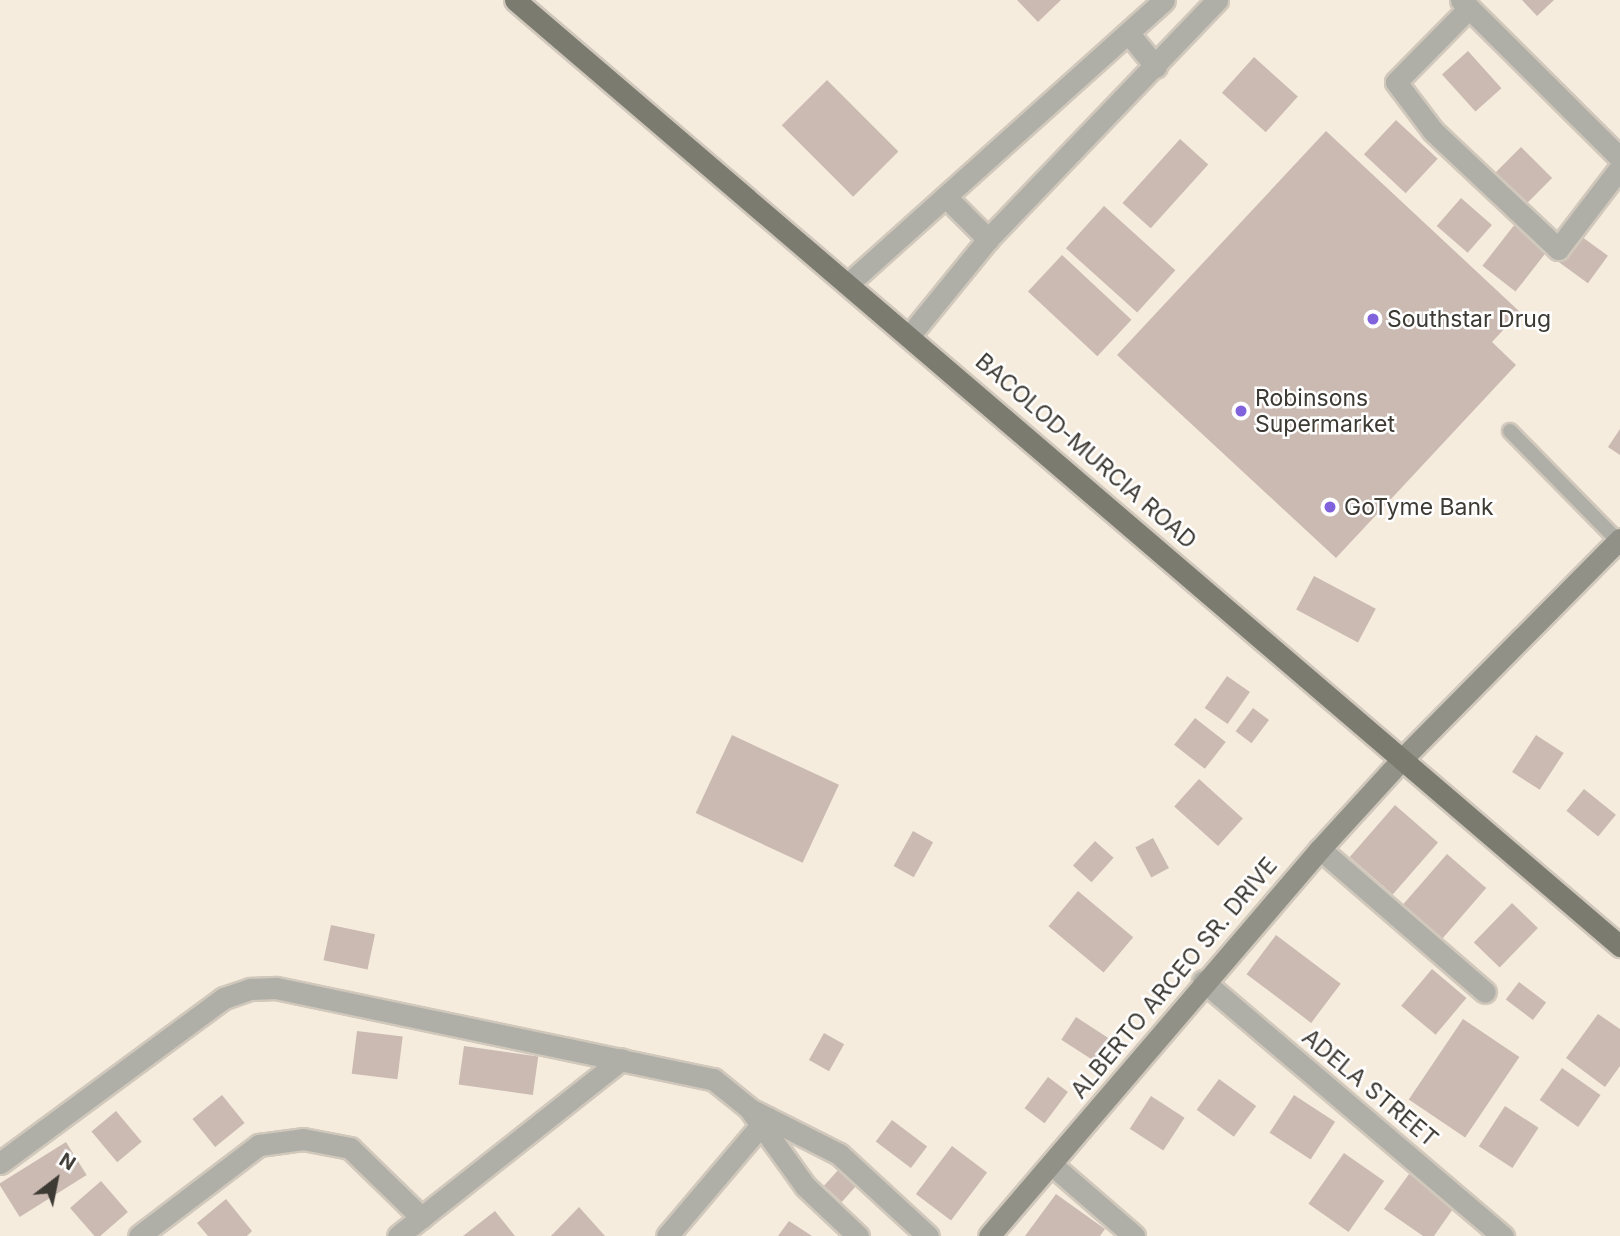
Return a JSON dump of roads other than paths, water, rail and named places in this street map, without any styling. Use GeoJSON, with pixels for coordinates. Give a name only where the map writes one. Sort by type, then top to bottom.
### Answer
{"type":"FeatureCollection","features":[{"type":"Feature","properties":{"kind":"main road","name":"BACOLOD-MURCIA ROAD"},"geometry":{"type":"LineString","coordinates":[[515,0],[910,335],[1620,946]]}},
{"type":"Feature","properties":{"kind":"street"},"geometry":{"type":"LineString","coordinates":[[849,283],[948,199],[1130,36],[1164,0]]}},
{"type":"Feature","properties":{"kind":"street"},"geometry":{"type":"LineString","coordinates":[[910,335],[988,239],[1217,0]]}},
{"type":"Feature","properties":{"kind":"street"},"geometry":{"type":"LineString","coordinates":[[1620,158],[1465,4],[1396,82],[1433,131],[1558,249],[1620,167]]}},
{"type":"Feature","properties":{"kind":"street"},"geometry":{"type":"LineString","coordinates":[[1130,36],[1156,66]]}},
{"type":"Feature","properties":{"kind":"street"},"geometry":{"type":"LineString","coordinates":[[948,199],[988,239]]}},
{"type":"Feature","properties":{"kind":"street","name":"ALBERTO ARCEO SR. DRIVE"},"geometry":{"type":"LineString","coordinates":[[989,1236],[1203,981],[1320,849],[1403,758],[1619,541]]}},
{"type":"Feature","properties":{"kind":"street"},"geometry":{"type":"LineString","coordinates":[[1320,849],[1485,992]]}},
{"type":"Feature","properties":{"kind":"street","name":"ADELA STREET"},"geometry":{"type":"LineString","coordinates":[[1203,981],[1503,1236]]}},
{"type":"Feature","properties":{"kind":"street"},"geometry":{"type":"LineString","coordinates":[[0,1163],[225,998],[250,989],[276,988],[713,1079],[759,1117],[839,1154],[928,1236]]}},
{"type":"Feature","properties":{"kind":"street"},"geometry":{"type":"LineString","coordinates":[[398,1236],[622,1059]]}},
{"type":"Feature","properties":{"kind":"street"},"geometry":{"type":"LineString","coordinates":[[667,1236],[759,1117]]}},
{"type":"Feature","properties":{"kind":"street"},"geometry":{"type":"LineString","coordinates":[[759,1117],[805,1186],[858,1236]]}},
{"type":"Feature","properties":{"kind":"street"},"geometry":{"type":"LineString","coordinates":[[139,1236],[259,1145],[303,1139],[350,1148],[422,1218]]}},
{"type":"Feature","properties":{"kind":"street"},"geometry":{"type":"LineString","coordinates":[[1051,1164],[1134,1236]]}},
{"type":"Feature","properties":{"kind":"lane"},"geometry":{"type":"LineString","coordinates":[[1510,431],[1619,541]]}},
{"type":"Feature","properties":{"kind":"place","name":"Southstar Drug"},"geometry":{"type":"Point","coordinates":[1373,319]}},
{"type":"Feature","properties":{"kind":"place","name":"Robinsons Supermarket"},"geometry":{"type":"Point","coordinates":[1241,411]}},
{"type":"Feature","properties":{"kind":"place","name":"GoTyme Bank"},"geometry":{"type":"Point","coordinates":[1330,507]}}]}
